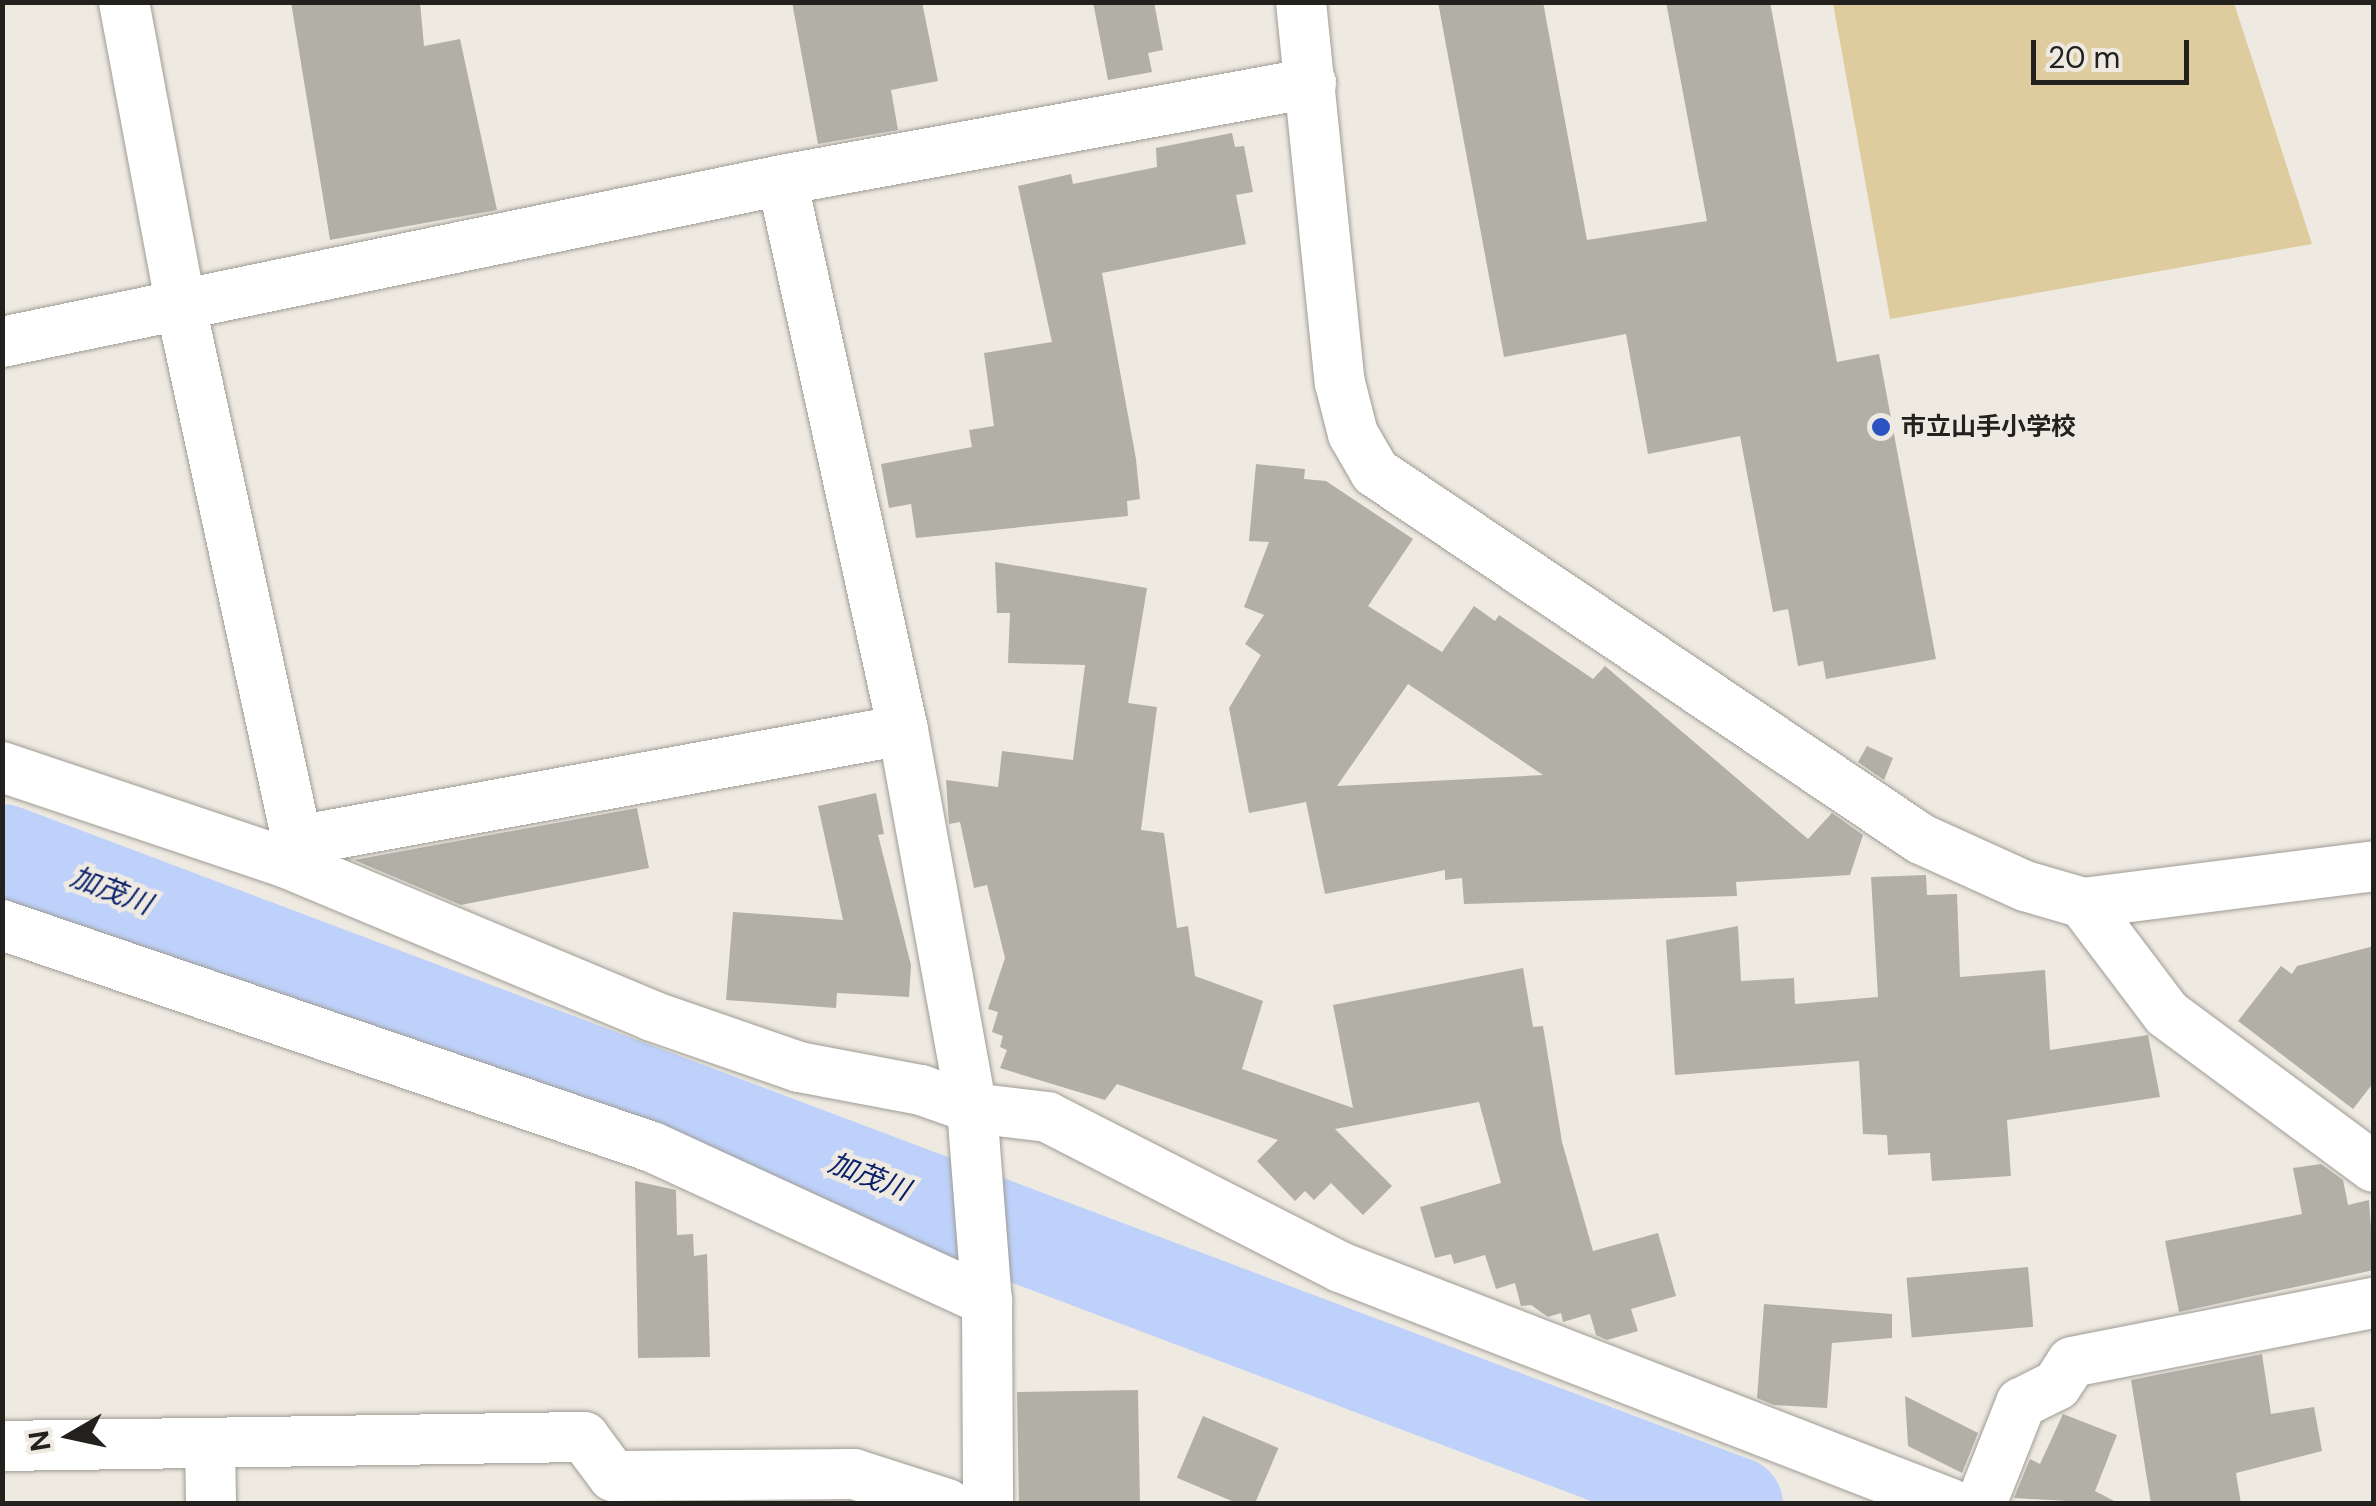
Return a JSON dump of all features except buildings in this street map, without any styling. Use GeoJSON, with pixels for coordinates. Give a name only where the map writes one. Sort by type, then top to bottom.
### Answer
{"type":"FeatureCollection","features":[{"type":"Feature","properties":{"kind":"street"},"geometry":{"type":"LineString","coordinates":[[124,2],[181,306],[292,852]]}},
{"type":"Feature","properties":{"kind":"street"},"geometry":{"type":"LineString","coordinates":[[1300,2],[1340,384],[1353,434],[1375,472],[1921,839],[2024,886],[2083,902],[2374,866]]}},
{"type":"Feature","properties":{"kind":"street"},"geometry":{"type":"LineString","coordinates":[[2,342],[782,180],[1310,84]]}},
{"type":"Feature","properties":{"kind":"street"},"geometry":{"type":"LineString","coordinates":[[782,180],[903,730],[972,1108],[988,1301],[988,1504]]}},
{"type":"Feature","properties":{"kind":"street"},"geometry":{"type":"LineString","coordinates":[[292,852],[903,730]]}},
{"type":"Feature","properties":{"kind":"street"},"geometry":{"type":"LineString","coordinates":[[2,767],[292,852],[652,1016],[799,1067],[921,1090],[972,1108],[1047,1117],[1340,1267],[1951,1504]]}},
{"type":"Feature","properties":{"kind":"street"},"geometry":{"type":"LineString","coordinates":[[2083,902],[2167,1014],[2374,1166]]}},
{"type":"Feature","properties":{"kind":"street"},"geometry":{"type":"LineString","coordinates":[[2,925],[652,1147],[988,1301]]}},
{"type":"Feature","properties":{"kind":"street"},"geometry":{"type":"LineString","coordinates":[[1981,1504],[2021,1403],[2057,1385],[2072,1362],[2374,1304]]}},
{"type":"Feature","properties":{"kind":"street"},"geometry":{"type":"LineString","coordinates":[[2,1446],[584,1438],[613,1476],[854,1474],[947,1504]]}},
{"type":"Feature","properties":{"kind":"street"},"geometry":{"type":"LineString","coordinates":[[210,1444],[210,1504]]}},
{"type":"Feature","properties":{"kind":"shaded area"},"geometry":{"type":"Polygon","coordinates":[[[1833,3],[2234,3],[2312,244],[1890,319],[1833,3]]]}},
{"type":"Feature","properties":{"kind":"waterway","name":"加茂川"},"geometry":{"type":"LineString","coordinates":[[2,851],[1735,1504]]}},
{"type":"Feature","properties":{"kind":"place","name":"市立山手小学校"},"geometry":{"type":"Point","coordinates":[1881,427]}}]}
